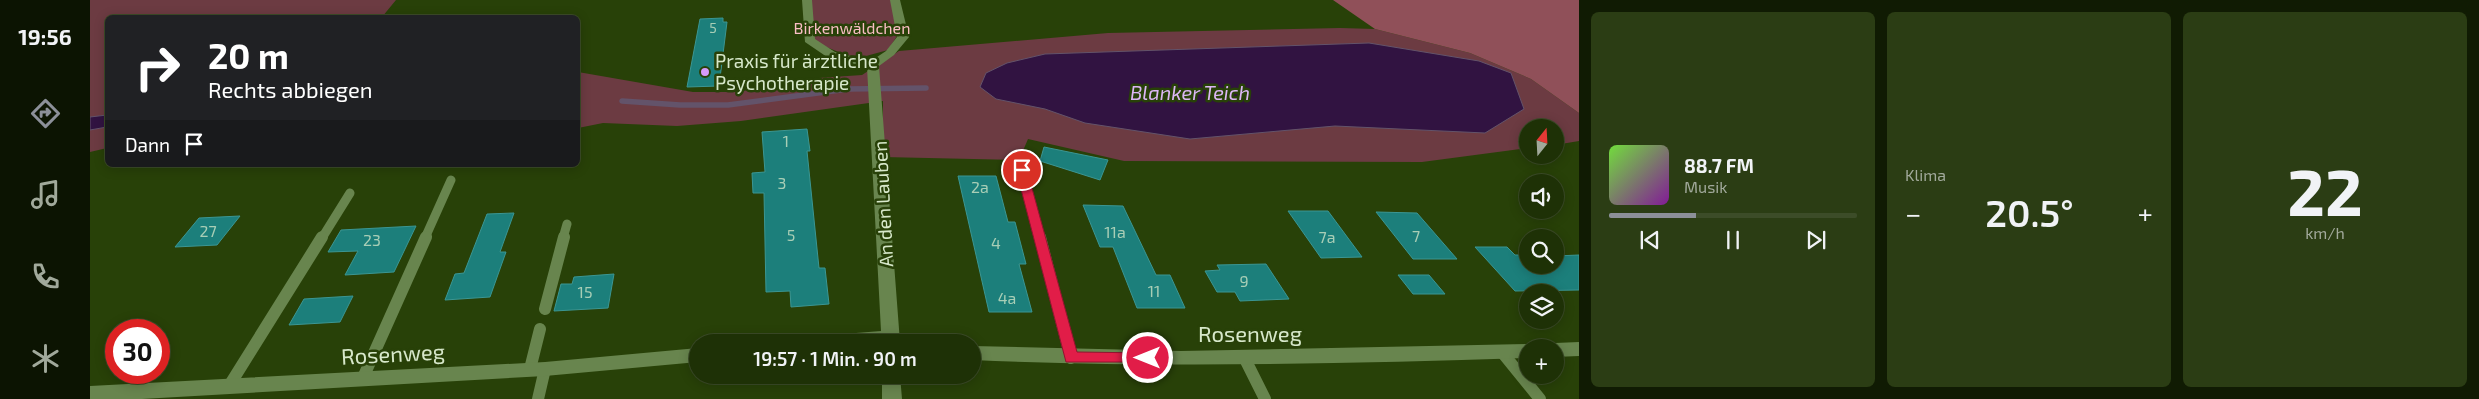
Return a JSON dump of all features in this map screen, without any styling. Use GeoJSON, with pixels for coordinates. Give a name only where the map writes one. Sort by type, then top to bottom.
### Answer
{"type":"FeatureCollection","features":[{"type":"Feature","properties":{"kind":"street"},"geometry":{"type":"LineString","coordinates":[[807,0],[809,40],[831,55],[873,70],[903,37],[895,0]]}},
{"type":"Feature","properties":{"kind":"street","name":"An den Lauben"},"geometry":{"type":"LineString","coordinates":[[873,70],[877,104],[890,334]]}},
{"type":"Feature","properties":{"kind":"street"},"geometry":{"type":"LineString","coordinates":[[1564,349],[1579,348]]}},
{"type":"Feature","properties":{"kind":"street","name":"Rosenweg"},"geometry":{"type":"LineString","coordinates":[[981,353],[1071,358],[1245,358],[1519,351]]}},
{"type":"Feature","properties":{"kind":"street","name":"Rosenweg"},"geometry":{"type":"LineString","coordinates":[[90,394],[538,369],[689,356]]}},
{"type":"Feature","properties":{"kind":"street"},"geometry":{"type":"LineString","coordinates":[[891,384],[892,399]]}},
{"type":"Feature","properties":{"kind":"lane"},"geometry":{"type":"LineString","coordinates":[[1022,170],[1071,358]]}},
{"type":"Feature","properties":{"kind":"lane"},"geometry":{"type":"LineString","coordinates":[[362,380],[451,180]]}},
{"type":"Feature","properties":{"kind":"lane"},"geometry":{"type":"LineString","coordinates":[[229,386],[350,193]]}},
{"type":"Feature","properties":{"kind":"lane"},"geometry":{"type":"LineString","coordinates":[[545,309],[567,224]]}},
{"type":"Feature","properties":{"kind":"lane"},"geometry":{"type":"LineString","coordinates":[[538,399],[540,329]]}},
{"type":"Feature","properties":{"kind":"lane"},"geometry":{"type":"LineString","coordinates":[[1501,352],[1540,399]]}},
{"type":"Feature","properties":{"kind":"lane"},"geometry":{"type":"LineString","coordinates":[[1245,358],[1266,399]]}},
{"type":"Feature","properties":{"kind":"green space"},"geometry":{"type":"Polygon","coordinates":[[[90,0],[396,0],[384,15],[105,15],[105,148],[90,152],[90,0]]]}},
{"type":"Feature","properties":{"kind":"green space","name":"Birkenwäldchen"},"geometry":{"type":"Polygon","coordinates":[[[807,0],[893,0],[897,36],[888,50],[866,56],[846,55],[809,40],[807,0]]]}},
{"type":"Feature","properties":{"kind":"green space"},"geometry":{"type":"Polygon","coordinates":[[[1340,28],[1375,29],[1470,53],[1531,79],[1579,113],[1579,141],[1564,144],[1564,119],[1519,119],[1519,149],[1422,162],[1124,161],[1028,139],[1019,160],[883,157],[883,101],[741,121],[677,126],[603,123],[580,128],[580,72],[693,92],[738,92],[804,79],[862,75],[899,51],[1108,33],[1340,28]]]}},
{"type":"Feature","properties":{"kind":"shaded area"},"geometry":{"type":"Polygon","coordinates":[[[1333,0],[1579,0],[1579,113],[1531,79],[1470,53],[1375,29],[1333,0]]]}},
{"type":"Feature","properties":{"kind":"water","name":"Blanker Teich"},"geometry":{"type":"Polygon","coordinates":[[[1369,43],[1479,61],[1511,73],[1524,109],[1485,133],[1335,126],[1190,139],[1085,123],[1045,109],[996,99],[980,87],[986,73],[1007,63],[1045,54],[1369,43]]]}},
{"type":"Feature","properties":{"kind":"water"},"geometry":{"type":"Polygon","coordinates":[[[105,115],[105,127],[90,130],[90,117],[105,115]]]}},
{"type":"Feature","properties":{"kind":"building"},"geometry":{"type":"Polygon","coordinates":[[[723,18],[723,22],[727,22],[719,86],[687,87],[700,19],[723,18]]]}},
{"type":"Feature","properties":{"kind":"building"},"geometry":{"type":"Polygon","coordinates":[[[807,129],[810,151],[807,151],[819,268],[825,268],[829,304],[791,307],[790,291],[766,292],[764,193],[753,193],[752,173],[765,172],[762,132],[807,129]]]}},
{"type":"Feature","properties":{"kind":"building"},"geometry":{"type":"Polygon","coordinates":[[[1044,147],[1108,160],[1100,180],[1040,161],[1044,147]]]}},
{"type":"Feature","properties":{"kind":"building"},"geometry":{"type":"Polygon","coordinates":[[[958,176],[996,176],[1008,222],[1015,222],[1026,264],[1019,264],[1032,312],[989,312],[958,176]]]}},
{"type":"Feature","properties":{"kind":"building"},"geometry":{"type":"Polygon","coordinates":[[[1083,205],[1123,206],[1156,275],[1170,275],[1185,308],[1137,308],[1113,247],[1100,247],[1083,205]]]}},
{"type":"Feature","properties":{"kind":"building"},"geometry":{"type":"Polygon","coordinates":[[[1288,211],[1328,211],[1362,257],[1321,258],[1288,211]]]}},
{"type":"Feature","properties":{"kind":"building"},"geometry":{"type":"Polygon","coordinates":[[[1376,212],[1417,213],[1457,259],[1413,259],[1376,212]]]}},
{"type":"Feature","properties":{"kind":"building"},"geometry":{"type":"Polygon","coordinates":[[[514,213],[500,252],[506,252],[490,297],[445,300],[455,274],[464,273],[487,214],[514,213]]]}},
{"type":"Feature","properties":{"kind":"building"},"geometry":{"type":"Polygon","coordinates":[[[240,216],[217,245],[175,247],[199,218],[240,216]]]}},
{"type":"Feature","properties":{"kind":"building"},"geometry":{"type":"Polygon","coordinates":[[[416,226],[394,272],[345,275],[358,251],[328,252],[341,230],[416,226]]]}},
{"type":"Feature","properties":{"kind":"building"},"geometry":{"type":"Polygon","coordinates":[[[1475,247],[1507,247],[1515,255],[1519,255],[1519,274],[1564,274],[1564,256],[1579,255],[1579,290],[1564,290],[1564,284],[1519,284],[1519,291],[1515,291],[1475,247]]]}},
{"type":"Feature","properties":{"kind":"building"},"geometry":{"type":"Polygon","coordinates":[[[1266,264],[1289,299],[1240,301],[1235,292],[1217,292],[1205,271],[1220,270],[1217,265],[1266,264]]]}},
{"type":"Feature","properties":{"kind":"building"},"geometry":{"type":"Polygon","coordinates":[[[614,274],[608,308],[554,311],[561,284],[572,284],[574,277],[614,274]]]}},
{"type":"Feature","properties":{"kind":"building"},"geometry":{"type":"Polygon","coordinates":[[[1398,275],[1429,275],[1445,294],[1413,294],[1398,275]]]}},
{"type":"Feature","properties":{"kind":"building"},"geometry":{"type":"Polygon","coordinates":[[[353,296],[340,322],[289,325],[304,299],[353,296]]]}},
{"type":"Feature","properties":{"kind":"waterway"},"geometry":{"type":"LineString","coordinates":[[622,101],[680,105],[728,105],[848,89],[926,88]]}},
{"type":"Feature","properties":{"kind":"place","name":"Praxis für ärztliche Psychotherapie"},"geometry":{"type":"Point","coordinates":[705,72]}},
{"type":"Feature","properties":{"kind":"route"},"geometry":{"type":"LineString","coordinates":[[1022,170],[1071,358],[1148,358]]}}]}
